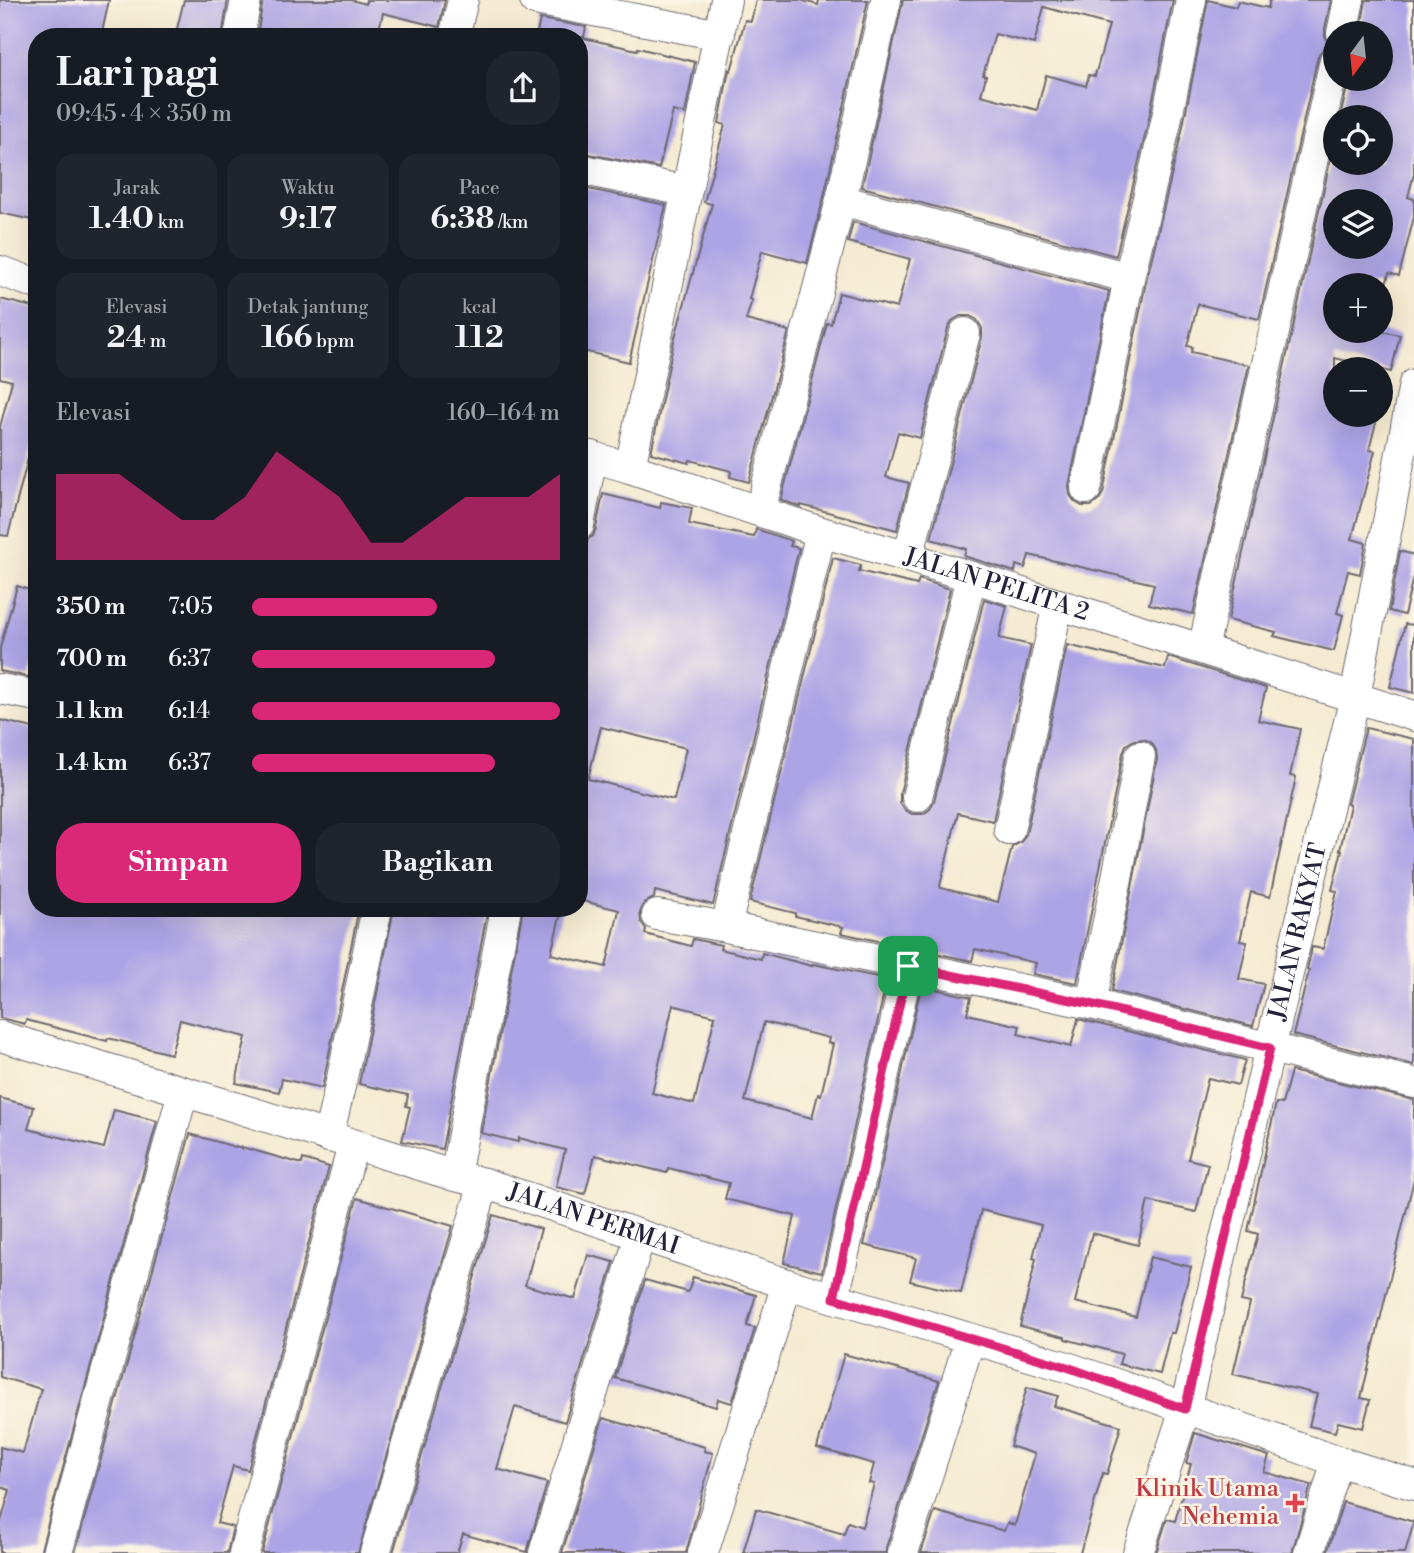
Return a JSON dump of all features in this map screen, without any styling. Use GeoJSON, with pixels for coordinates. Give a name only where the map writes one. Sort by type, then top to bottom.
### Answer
{"type":"FeatureCollection","features":[{"type":"Feature","properties":{"kind":"street"},"geometry":{"type":"LineString","coordinates":[[241,28],[246,0]]}},
{"type":"Feature","properties":{"kind":"street"},"geometry":{"type":"LineString","coordinates":[[456,28],[463,0]]}},
{"type":"Feature","properties":{"kind":"street"},"geometry":{"type":"LineString","coordinates":[[535,0],[720,35]]}},
{"type":"Feature","properties":{"kind":"street"},"geometry":{"type":"LineString","coordinates":[[630,468],[726,0]]}},
{"type":"Feature","properties":{"kind":"street"},"geometry":{"type":"LineString","coordinates":[[760,511],[841,201],[886,0]]}},
{"type":"Feature","properties":{"kind":"street"},"geometry":{"type":"LineString","coordinates":[[1086,489],[1129,278],[1165,127],[1191,0]]}},
{"type":"Feature","properties":{"kind":"street"},"geometry":{"type":"LineString","coordinates":[[1345,21],[1349,0]]}},
{"type":"Feature","properties":{"kind":"street"},"geometry":{"type":"LineString","coordinates":[[1203,649],[1328,91]]}},
{"type":"Feature","properties":{"kind":"street"},"geometry":{"type":"LineString","coordinates":[[588,171],[686,191]]}},
{"type":"Feature","properties":{"kind":"street"},"geometry":{"type":"LineString","coordinates":[[841,201],[1129,278]]}},
{"type":"Feature","properties":{"kind":"street"},"geometry":{"type":"LineString","coordinates":[[0,271],[28,281]]}},
{"type":"Feature","properties":{"kind":"street"},"geometry":{"type":"LineString","coordinates":[[908,557],[965,333]]}},
{"type":"Feature","properties":{"kind":"street","name":"JALAN RAKYAT"},"geometry":{"type":"LineString","coordinates":[[1138,1553],[1185,1409],[1355,697],[1414,384]]}},
{"type":"Feature","properties":{"kind":"street","name":"JALAN PELITA 2"},"geometry":{"type":"LineString","coordinates":[[588,455],[821,531],[1414,716]]}},
{"type":"Feature","properties":{"kind":"street"},"geometry":{"type":"LineString","coordinates":[[726,927],[821,531]]}},
{"type":"Feature","properties":{"kind":"street"},"geometry":{"type":"LineString","coordinates":[[917,797],[971,577]]}},
{"type":"Feature","properties":{"kind":"street"},"geometry":{"type":"LineString","coordinates":[[1009,830],[1058,604]]}},
{"type":"Feature","properties":{"kind":"street"},"geometry":{"type":"LineString","coordinates":[[0,689],[28,694]]}},
{"type":"Feature","properties":{"kind":"street"},"geometry":{"type":"LineString","coordinates":[[1091,1004],[1140,756]]}},
{"type":"Feature","properties":{"kind":"street"},"geometry":{"type":"LineString","coordinates":[[657,915],[726,927],[1091,1004],[1414,1083]]}},
{"type":"Feature","properties":{"kind":"street"},"geometry":{"type":"LineString","coordinates":[[244,1553],[341,1141],[342,1078],[375,917]]}},
{"type":"Feature","properties":{"kind":"street"},"geometry":{"type":"LineString","coordinates":[[455,1176],[504,917]]}},
{"type":"Feature","properties":{"kind":"street"},"geometry":{"type":"LineString","coordinates":[[834,1298],[908,966]]}},
{"type":"Feature","properties":{"kind":"street","name":"JALAN PERMAI"},"geometry":{"type":"LineString","coordinates":[[0,1036],[484,1183],[787,1284],[1067,1367],[1414,1485]]}},
{"type":"Feature","properties":{"kind":"street"},"geometry":{"type":"LineString","coordinates":[[57,1553],[183,1092]]}},
{"type":"Feature","properties":{"kind":"street"},"geometry":{"type":"LineString","coordinates":[[374,1553],[484,1183]]}},
{"type":"Feature","properties":{"kind":"street"},"geometry":{"type":"LineString","coordinates":[[544,1553],[640,1236]]}},
{"type":"Feature","properties":{"kind":"street"},"geometry":{"type":"LineString","coordinates":[[703,1553],[787,1284]]}},
{"type":"Feature","properties":{"kind":"street"},"geometry":{"type":"LineString","coordinates":[[903,1553],[970,1339]]}},
{"type":"Feature","properties":{"kind":"street"},"geometry":{"type":"LineString","coordinates":[[1309,1553],[1337,1461]]}},
{"type":"Feature","properties":{"kind":"building"},"geometry":{"type":"Polygon","coordinates":[[[0,0],[109,0],[103,28],[28,28],[28,219],[0,213],[0,0]]]}},
{"type":"Feature","properties":{"kind":"building"},"geometry":{"type":"Polygon","coordinates":[[[184,0],[228,0],[223,28],[177,28],[184,0]]]}},
{"type":"Feature","properties":{"kind":"building"},"geometry":{"type":"Polygon","coordinates":[[[263,0],[351,0],[366,4],[366,0],[445,0],[439,27],[383,13],[379,28],[258,28],[263,0]]]}},
{"type":"Feature","properties":{"kind":"building"},"geometry":{"type":"Polygon","coordinates":[[[756,0],[800,0],[818,5],[819,0],[868,0],[807,263],[762,251],[749,299],[752,300],[746,320],[789,331],[749,482],[730,477],[731,471],[651,453],[674,341],[712,204],[704,202],[725,125],[719,123],[729,70],[731,71],[745,20],[751,21],[756,0]]]}},
{"type":"Feature","properties":{"kind":"building"},"geometry":{"type":"Polygon","coordinates":[[[903,0],[1173,0],[1148,123],[1116,256],[862,187],[903,0]],[[1044,7],[1034,44],[995,34],[983,75],[986,76],[981,95],[1037,110],[1046,75],[1086,86],[1089,75],[1095,76],[1109,25],[1044,7]]]}},
{"type":"Feature","properties":{"kind":"building"},"geometry":{"type":"Polygon","coordinates":[[[1208,0],[1236,7],[1238,1],[1268,8],[1270,0],[1331,0],[1327,21],[1323,21],[1323,49],[1318,56],[1259,319],[1198,304],[1187,346],[1192,347],[1191,352],[1249,365],[1193,614],[1149,604],[1154,584],[1029,555],[1025,568],[1016,565],[1015,572],[964,556],[966,549],[931,539],[982,337],[982,328],[977,320],[970,316],[960,316],[952,321],[948,328],[920,438],[898,432],[886,477],[909,483],[897,530],[781,500],[827,323],[831,324],[839,293],[897,308],[910,259],[848,242],[853,222],[1109,291],[1069,486],[1070,495],[1082,506],[1091,506],[1099,500],[1103,493],[1146,282],[1182,131],[1208,0]]]}},
{"type":"Feature","properties":{"kind":"building"},"geometry":{"type":"Polygon","coordinates":[[[1366,0],[1414,0],[1414,174],[1408,197],[1414,199],[1414,217],[1399,276],[1393,273],[1323,273],[1323,343],[1393,343],[1393,334],[1400,335],[1393,364],[1393,357],[1323,357],[1323,427],[1375,427],[1369,450],[1375,451],[1352,539],[1366,543],[1360,574],[1348,571],[1337,613],[1343,615],[1334,651],[1274,636],[1276,632],[1228,620],[1323,193],[1323,259],[1393,259],[1393,189],[1324,189],[1327,175],[1393,175],[1393,105],[1343,105],[1346,91],[1393,91],[1393,21],[1362,21],[1366,0]]]}},
{"type":"Feature","properties":{"kind":"building"},"geometry":{"type":"Polygon","coordinates":[[[540,19],[586,27],[586,28],[538,28],[540,19]]]}},
{"type":"Feature","properties":{"kind":"building"},"geometry":{"type":"Polygon","coordinates":[[[588,39],[695,62],[685,114],[673,111],[659,168],[588,154],[588,39]]]}},
{"type":"Feature","properties":{"kind":"building"},"geometry":{"type":"Polygon","coordinates":[[[588,189],[666,205],[629,362],[588,352],[588,189]]]}},
{"type":"Feature","properties":{"kind":"building"},"geometry":{"type":"Polygon","coordinates":[[[0,299],[28,306],[28,458],[8,536],[0,535],[0,427],[12,381],[0,378],[0,299]]]}},
{"type":"Feature","properties":{"kind":"building"},"geometry":{"type":"Polygon","coordinates":[[[603,494],[660,508],[661,502],[692,508],[689,524],[754,537],[756,529],[792,541],[790,546],[799,548],[713,905],[655,891],[654,898],[644,903],[640,913],[641,922],[646,929],[645,934],[691,946],[693,939],[721,945],[720,949],[761,959],[762,953],[812,966],[813,964],[887,979],[822,1272],[784,1263],[795,1216],[725,1199],[729,1183],[668,1168],[667,1173],[595,1155],[585,1194],[556,1187],[565,1150],[519,1138],[518,1142],[481,1133],[521,917],[560,917],[551,954],[606,967],[619,910],[588,902],[588,779],[588,539],[593,536],[603,494]],[[601,727],[588,779],[674,800],[686,748],[601,727]],[[673,1005],[652,1093],[694,1104],[715,1016],[673,1005]],[[764,1022],[745,1101],[812,1118],[818,1094],[821,1095],[833,1044],[828,1043],[829,1038],[764,1022]]]}},
{"type":"Feature","properties":{"kind":"building"},"geometry":{"type":"Polygon","coordinates":[[[1400,551],[1414,555],[1414,573],[1404,615],[1389,611],[1400,551]]]}},
{"type":"Feature","properties":{"kind":"building"},"geometry":{"type":"Polygon","coordinates":[[[833,558],[861,565],[859,571],[917,585],[919,579],[950,589],[900,793],[900,803],[912,814],[923,814],[930,809],[934,801],[984,599],[1007,606],[999,638],[1031,645],[993,821],[958,813],[941,888],[998,902],[1012,847],[1021,842],[1026,834],[1067,645],[1165,668],[1168,657],[1266,688],[1258,720],[1300,729],[1290,776],[1296,777],[1270,897],[1251,892],[1240,941],[1247,942],[1239,979],[1264,984],[1253,1026],[1112,991],[1157,759],[1151,742],[1144,739],[1134,740],[1126,745],[1123,753],[1077,983],[1033,974],[1036,963],[975,949],[972,961],[841,933],[843,927],[750,902],[833,558]]]}},
{"type":"Feature","properties":{"kind":"building"},"geometry":{"type":"Polygon","coordinates":[[[17,586],[28,589],[28,677],[0,671],[0,648],[17,586]]]}},
{"type":"Feature","properties":{"kind":"building"},"geometry":{"type":"Polygon","coordinates":[[[1405,624],[1414,625],[1414,693],[1390,687],[1405,624]]]}},
{"type":"Feature","properties":{"kind":"building"},"geometry":{"type":"Polygon","coordinates":[[[0,720],[28,727],[28,917],[357,917],[322,1088],[282,1079],[279,1092],[236,1083],[246,1037],[180,1020],[171,1054],[26,1020],[25,1024],[0,1018],[0,720]]]}},
{"type":"Feature","properties":{"kind":"building"},"geometry":{"type":"Polygon","coordinates":[[[1366,728],[1414,739],[1414,1065],[1293,1035],[1309,971],[1307,970],[1312,947],[1323,949],[1337,891],[1332,890],[1350,805],[1347,804],[1366,728]]]}},
{"type":"Feature","properties":{"kind":"building"},"geometry":{"type":"Polygon","coordinates":[[[392,917],[486,917],[442,1149],[402,1141],[410,1107],[406,1106],[408,1095],[359,1084],[392,917]]]}},
{"type":"Feature","properties":{"kind":"building"},"geometry":{"type":"Polygon","coordinates":[[[921,986],[971,997],[967,1014],[1020,1026],[1018,1034],[1071,1047],[1078,1019],[1245,1060],[1238,1085],[1208,1078],[1188,1159],[1208,1164],[1196,1212],[1148,1201],[1138,1245],[1092,1233],[1075,1302],[1136,1317],[1150,1257],[1191,1267],[1160,1374],[1119,1364],[1122,1354],[1020,1326],[1041,1225],[981,1210],[961,1293],[910,1281],[916,1258],[864,1245],[921,986]]]}},
{"type":"Feature","properties":{"kind":"building"},"geometry":{"type":"Polygon","coordinates":[[[1291,1071],[1414,1100],[1414,1179],[1361,1398],[1370,1400],[1363,1428],[1338,1422],[1335,1432],[1309,1426],[1317,1394],[1233,1374],[1250,1303],[1241,1301],[1258,1234],[1248,1231],[1276,1103],[1282,1104],[1291,1071]]]}},
{"type":"Feature","properties":{"kind":"building"},"geometry":{"type":"Polygon","coordinates":[[[0,1098],[34,1107],[28,1129],[104,1148],[114,1110],[157,1121],[40,1553],[0,1553],[0,1525],[10,1490],[0,1487],[0,1447],[23,1453],[41,1389],[0,1377],[0,1098]]]}},
{"type":"Feature","properties":{"kind":"building"},"geometry":{"type":"Polygon","coordinates":[[[190,1134],[302,1164],[303,1159],[329,1167],[248,1470],[233,1466],[217,1523],[233,1527],[227,1553],[75,1553],[190,1134]]]}},
{"type":"Feature","properties":{"kind":"building"},"geometry":{"type":"Polygon","coordinates":[[[357,1198],[453,1226],[358,1553],[262,1553],[357,1198]]]}},
{"type":"Feature","properties":{"kind":"building"},"geometry":{"type":"Polygon","coordinates":[[[493,1215],[541,1229],[525,1285],[575,1299],[588,1255],[614,1262],[565,1422],[515,1407],[497,1469],[547,1483],[527,1552],[463,1534],[457,1553],[393,1553],[493,1215]]]}},
{"type":"Feature","properties":{"kind":"building"},"geometry":{"type":"Polygon","coordinates":[[[693,1277],[756,1295],[747,1326],[755,1328],[732,1403],[718,1399],[716,1407],[615,1378],[645,1280],[688,1292],[693,1277]]]}},
{"type":"Feature","properties":{"kind":"building"},"geometry":{"type":"Polygon","coordinates":[[[844,1354],[939,1381],[886,1553],[743,1553],[756,1509],[844,1534],[848,1522],[862,1527],[874,1484],[869,1483],[874,1464],[817,1448],[844,1354]]]}},
{"type":"Feature","properties":{"kind":"building"},"geometry":{"type":"Polygon","coordinates":[[[1027,1387],[1058,1396],[1054,1406],[1121,1426],[1107,1474],[1103,1473],[1080,1553],[921,1553],[935,1511],[1004,1531],[1007,1523],[1015,1525],[1035,1454],[1010,1446],[1027,1387]]]}},
{"type":"Feature","properties":{"kind":"building"},"geometry":{"type":"Polygon","coordinates":[[[603,1418],[705,1447],[704,1451],[713,1453],[686,1553],[562,1553],[603,1418]]]}},
{"type":"Feature","properties":{"kind":"building"},"geometry":{"type":"Polygon","coordinates":[[[1195,1433],[1269,1456],[1264,1472],[1311,1485],[1292,1553],[1156,1553],[1167,1519],[1175,1521],[1191,1464],[1186,1463],[1195,1433]]]}},
{"type":"Feature","properties":{"kind":"building"},"geometry":{"type":"Polygon","coordinates":[[[1343,1502],[1414,1522],[1405,1553],[1327,1553],[1343,1502]]]}},
{"type":"Feature","properties":{"kind":"place","name":"Klinik Utama Nehemia"},"geometry":{"type":"Point","coordinates":[1295,1503]}},
{"type":"Feature","properties":{"kind":"route"},"geometry":{"type":"LineString","coordinates":[[908,966],[1091,1004],[1270,1048],[1185,1409],[1067,1367],[834,1298],[908,966]]}}]}
